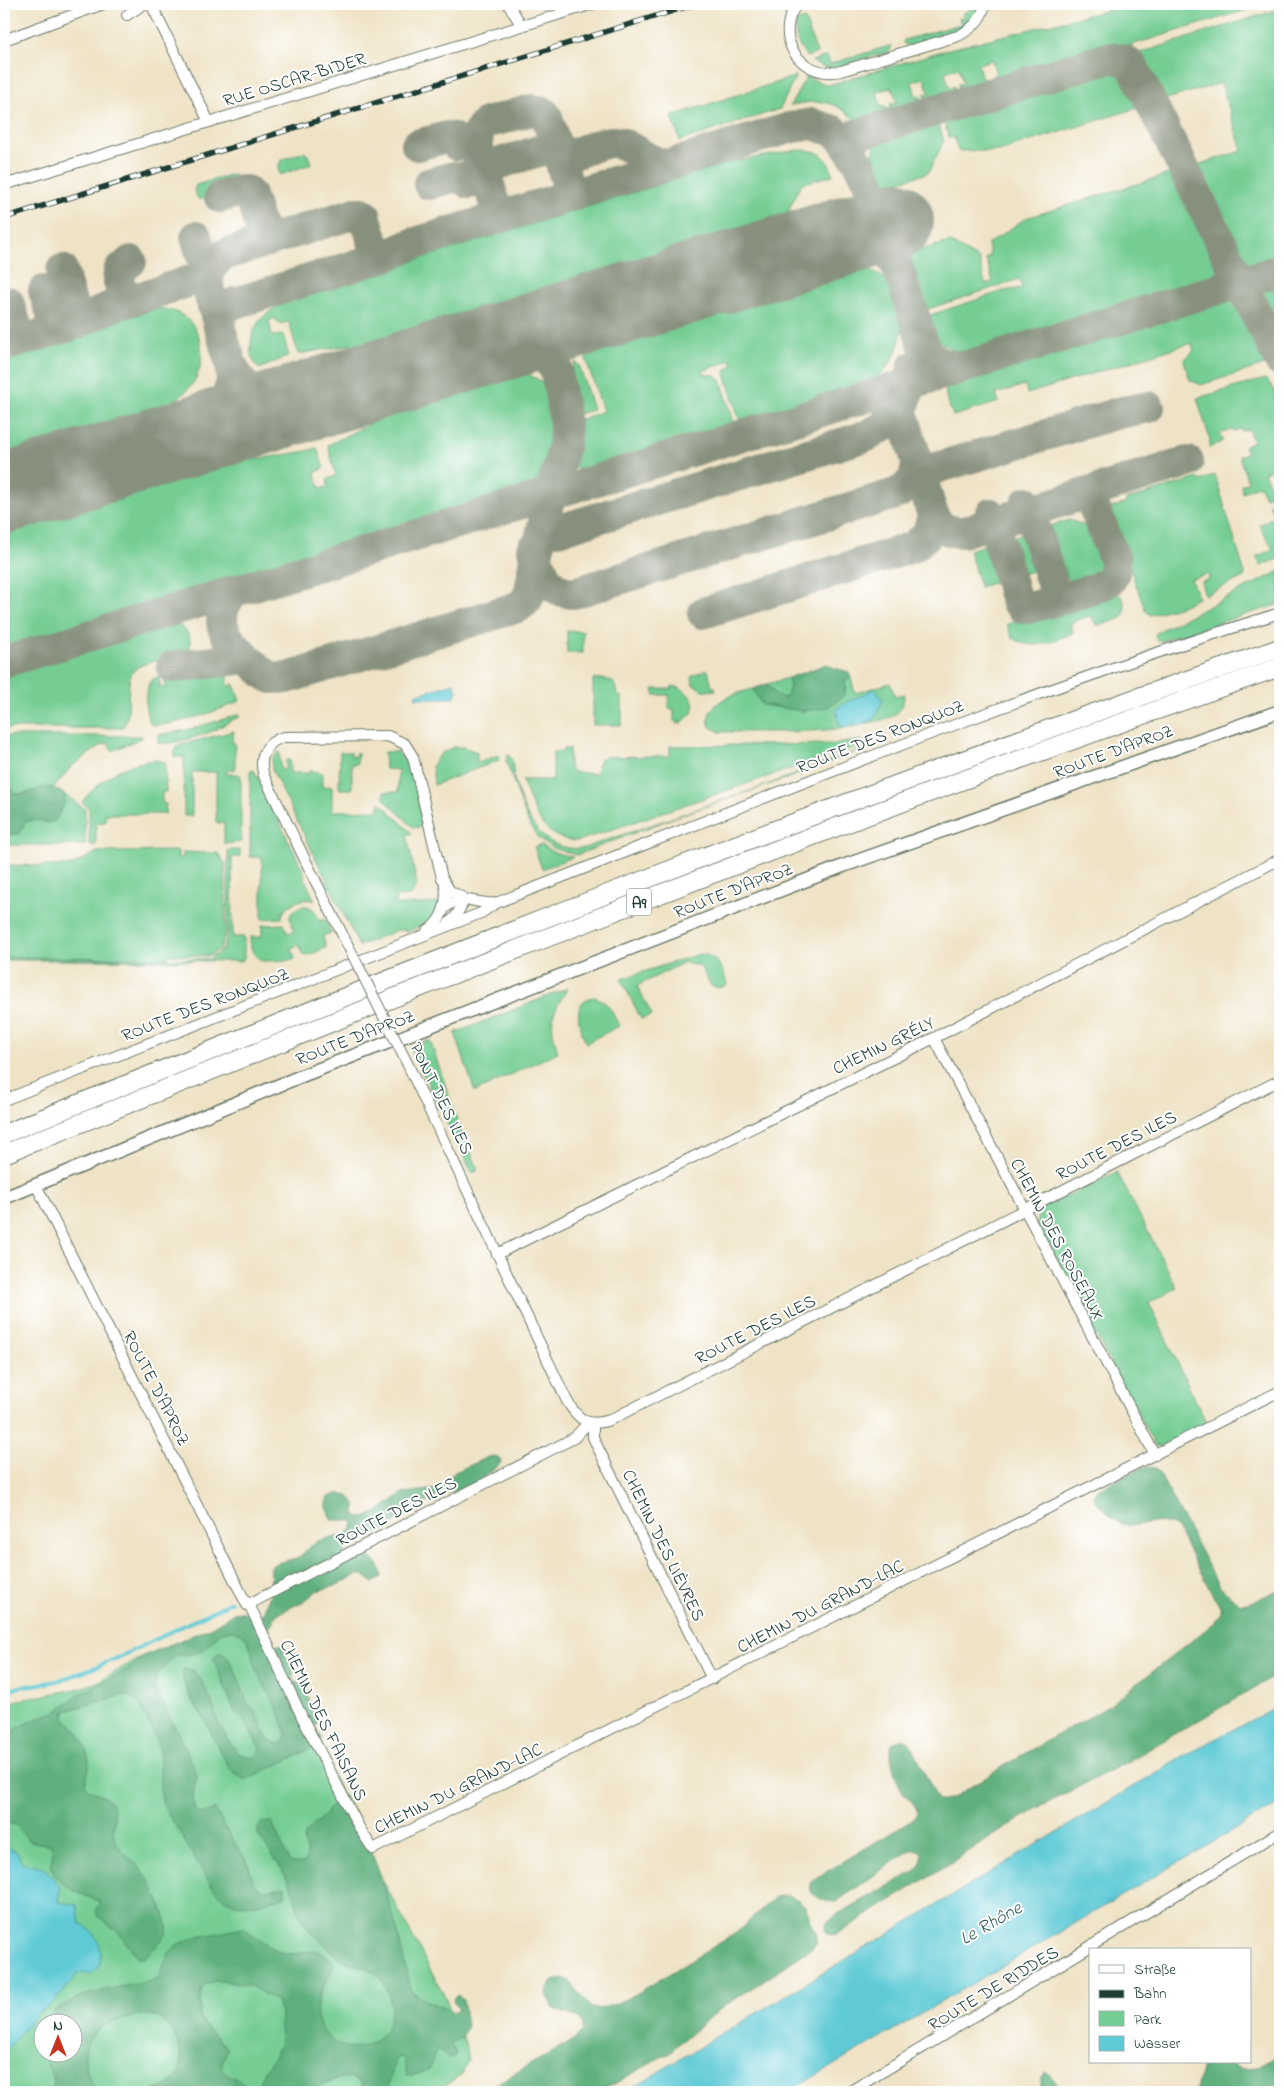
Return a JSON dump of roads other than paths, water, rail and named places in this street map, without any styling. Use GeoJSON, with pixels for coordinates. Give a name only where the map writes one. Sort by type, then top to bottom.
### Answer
{"type":"FeatureCollection","features":[{"type":"Feature","properties":{"kind":"highway","name":"A9"},"geometry":{"type":"LineString","coordinates":[[4,1134],[728,847],[950,764],[1280,648]]}},
{"type":"Feature","properties":{"kind":"highway","name":"A9"},"geometry":{"type":"LineString","coordinates":[[4,1154],[457,972],[784,846],[1087,734],[1280,667]]}},
{"type":"Feature","properties":{"kind":"street"},"geometry":{"type":"LineString","coordinates":[[4,40],[103,4]]}},
{"type":"Feature","properties":{"kind":"street"},"geometry":{"type":"LineString","coordinates":[[127,15],[144,4]]}},
{"type":"Feature","properties":{"kind":"street"},"geometry":{"type":"LineString","coordinates":[[152,4],[209,122]]}},
{"type":"Feature","properties":{"kind":"street"},"geometry":{"type":"LineString","coordinates":[[508,4],[522,26]]}},
{"type":"Feature","properties":{"kind":"street","name":"RUE OSCAR-BIDER"},"geometry":{"type":"LineString","coordinates":[[4,185],[593,4]]}},
{"type":"Feature","properties":{"kind":"street"},"geometry":{"type":"LineString","coordinates":[[797,4],[788,18],[786,27],[793,51],[807,66],[815,71],[827,73],[841,72],[958,36],[972,28],[985,4]]}},
{"type":"Feature","properties":{"kind":"street","name":"ROUTE DES RONQUOZ"},"geometry":{"type":"LineString","coordinates":[[4,1100],[481,913],[496,903],[990,712],[1104,670],[1280,613]]}},
{"type":"Feature","properties":{"kind":"street","name":"ROUTE D'APROZ"},"geometry":{"type":"LineString","coordinates":[[4,1198],[304,1075],[845,870],[1280,711]]}},
{"type":"Feature","properties":{"kind":"street","name":"PONT DES ILES"},"geometry":{"type":"LineString","coordinates":[[445,884],[439,867],[413,757],[405,744],[388,736],[284,737],[275,740],[263,753],[261,761],[262,771],[408,1065],[567,1401],[578,1416],[590,1423]]}},
{"type":"Feature","properties":{"kind":"street","name":"CHEMIN GRÉLY"},"geometry":{"type":"LineString","coordinates":[[498,1254],[934,1038],[1280,859]]}},
{"type":"Feature","properties":{"kind":"street"},"geometry":{"type":"LineString","coordinates":[[445,884],[450,891],[465,899]]}},
{"type":"Feature","properties":{"kind":"street"},"geometry":{"type":"LineString","coordinates":[[444,909],[446,900],[445,884]]}},
{"type":"Feature","properties":{"kind":"street","name":"ROUTE DES RONQUOZ"},"geometry":{"type":"LineString","coordinates":[[417,938],[432,928],[444,909],[453,901],[465,899],[479,903],[496,903]]}},
{"type":"Feature","properties":{"kind":"street","name":"ROUTE DES RONQUOZ"},"geometry":{"type":"LineString","coordinates":[[444,927],[456,916],[465,899]]}},
{"type":"Feature","properties":{"kind":"street","name":"CHEMIN DES ROSEAUX"},"geometry":{"type":"LineString","coordinates":[[934,1038],[1154,1455]]}},
{"type":"Feature","properties":{"kind":"street","name":"ROUTE DES ILES"},"geometry":{"type":"LineString","coordinates":[[248,1605],[574,1438],[590,1423],[610,1420],[1280,1080]]}},
{"type":"Feature","properties":{"kind":"street","name":"ROUTE D'APROZ"},"geometry":{"type":"LineString","coordinates":[[36,1185],[248,1605]]}},
{"type":"Feature","properties":{"kind":"street","name":"CHEMIN DU GRAND-LAC"},"geometry":{"type":"LineString","coordinates":[[372,1849],[712,1680],[1280,1391]]}},
{"type":"Feature","properties":{"kind":"street","name":"CHEMIN DES LIÈVRES"},"geometry":{"type":"LineString","coordinates":[[590,1423],[598,1448],[712,1680]]}},
{"type":"Feature","properties":{"kind":"street","name":"CHEMIN DES FAISANS"},"geometry":{"type":"LineString","coordinates":[[248,1605],[303,1719],[372,1849]]}},
{"type":"Feature","properties":{"kind":"street","name":"ROUTE DE RIDDES"},"geometry":{"type":"LineString","coordinates":[[849,2092],[1280,1832]]}},
{"type":"Feature","properties":{"kind":"water"},"geometry":{"type":"Polygon","coordinates":[[[454,683],[457,691],[454,698],[416,698],[415,695],[454,683]]]}},
{"type":"Feature","properties":{"kind":"water"},"geometry":{"type":"Polygon","coordinates":[[[875,689],[883,700],[874,719],[859,725],[842,727],[838,721],[837,708],[875,689]]]}},
{"type":"Feature","properties":{"kind":"water","name":"Le Rhône"},"geometry":{"type":"Polygon","coordinates":[[[1280,1705],[1280,1803],[788,2092],[625,2092],[1194,1750],[1280,1705]]]}},
{"type":"Feature","properties":{"kind":"water"},"geometry":{"type":"Polygon","coordinates":[[[4,1846],[17,1852],[22,1864],[39,1866],[46,1870],[60,1886],[58,1902],[77,1905],[80,1925],[92,1932],[100,1946],[101,1953],[97,1968],[90,1974],[77,1973],[63,1993],[49,2006],[37,2014],[32,2014],[32,2020],[4,2053],[4,1846]]]}},
{"type":"Feature","properties":{"kind":"waterway"},"geometry":{"type":"LineString","coordinates":[[4,1690],[57,1681],[84,1672],[122,1656],[231,1602]]}},
{"type":"Feature","properties":{"kind":"railway"},"geometry":{"type":"LineString","coordinates":[[4,218],[695,4]]}}]}
